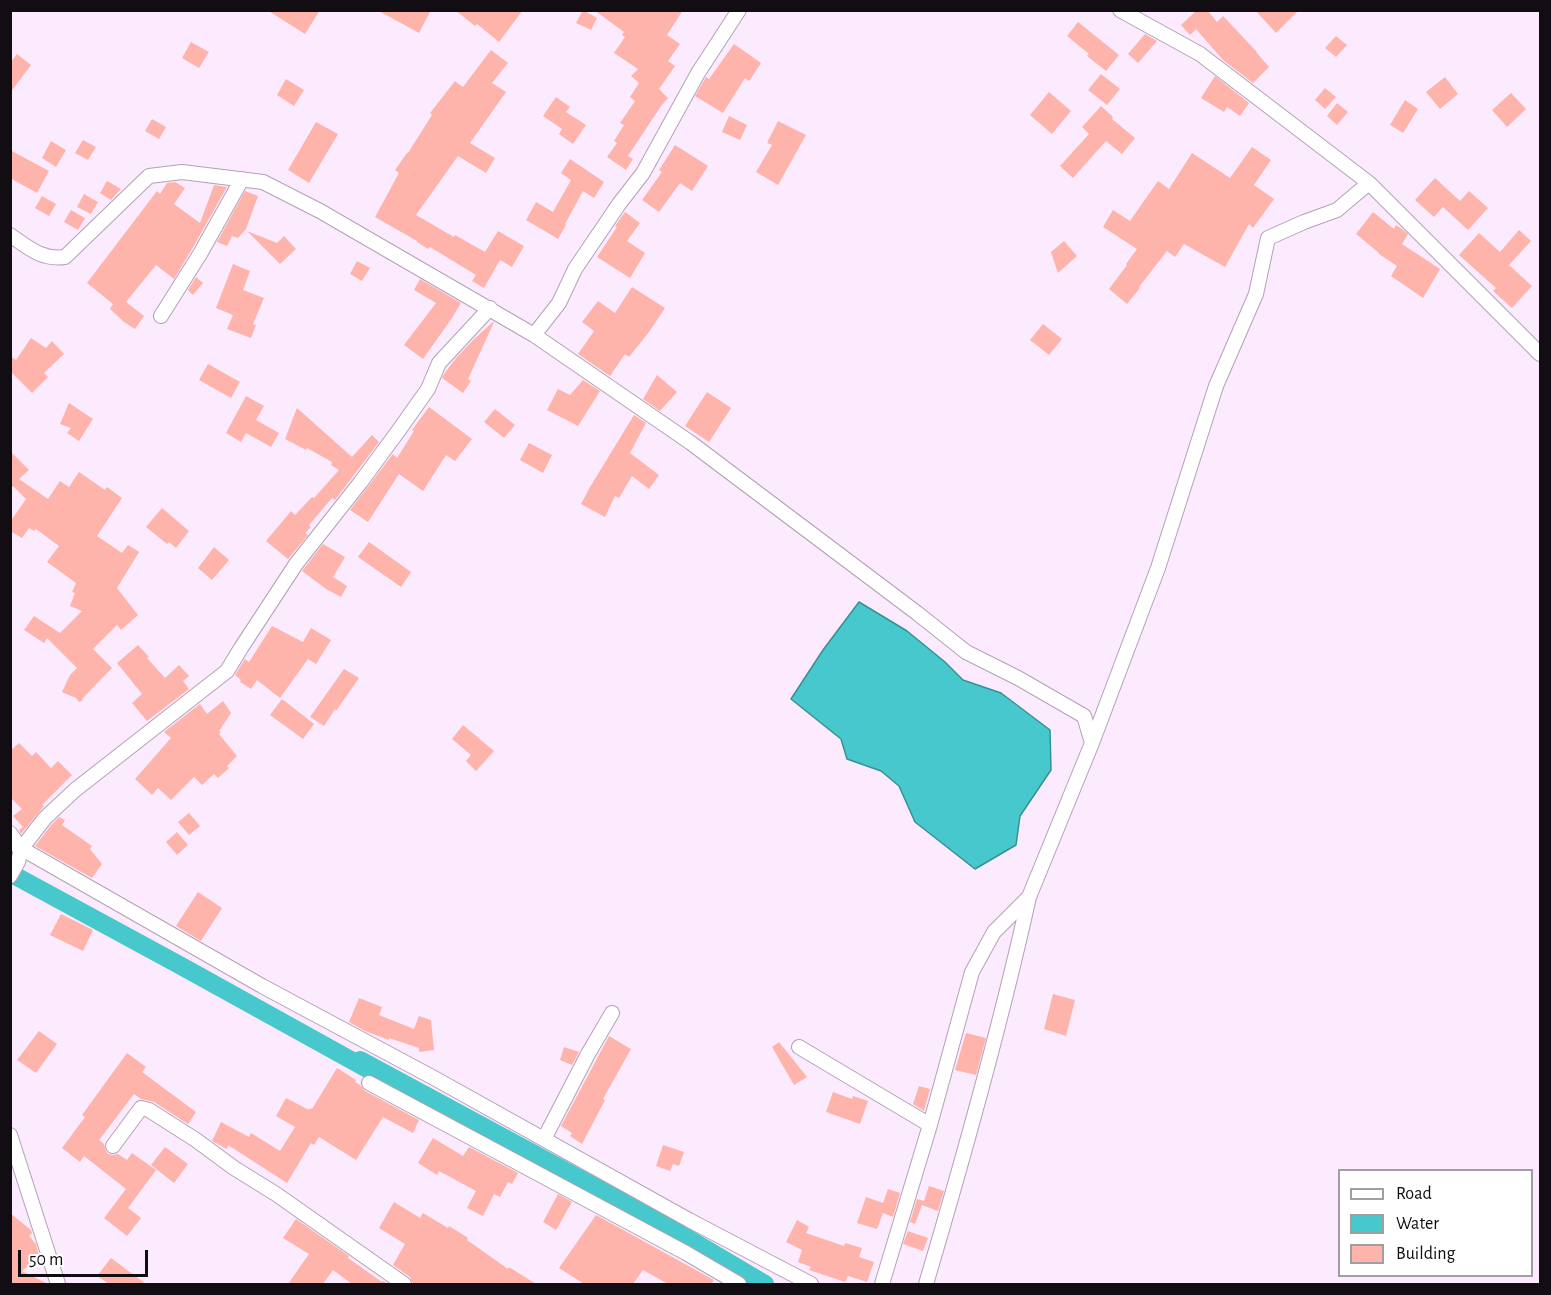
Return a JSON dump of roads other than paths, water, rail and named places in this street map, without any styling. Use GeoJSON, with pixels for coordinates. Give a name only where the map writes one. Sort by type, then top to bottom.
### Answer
{"type":"FeatureCollection","features":[{"type":"Feature","properties":{"kind":"street"},"geometry":{"type":"LineString","coordinates":[[534,335],[559,303],[575,270],[643,173],[698,72],[739,10]]}},
{"type":"Feature","properties":{"kind":"street"},"geometry":{"type":"LineString","coordinates":[[1120,10],[1200,54],[1369,183],[1540,354]]}},
{"type":"Feature","properties":{"kind":"street"},"geometry":{"type":"LineString","coordinates":[[10,235],[36,252],[52,258],[65,257],[150,176],[182,172],[263,182],[320,211],[534,335],[691,442],[966,652],[1018,678],[1084,716],[1092,743]]}},
{"type":"Feature","properties":{"kind":"street"},"geometry":{"type":"LineString","coordinates":[[161,316],[200,254],[242,179]]}},
{"type":"Feature","properties":{"kind":"street"},"geometry":{"type":"LineString","coordinates":[[926,1284],[979,1102],[1029,897],[1092,743],[1158,568],[1216,386],[1256,294],[1268,238],[1337,210],[1369,183]]}},
{"type":"Feature","properties":{"kind":"street"},"geometry":{"type":"LineString","coordinates":[[10,876],[16,851],[45,818],[75,790],[227,670],[296,564],[360,483],[428,389],[439,363],[490,308]]}},
{"type":"Feature","properties":{"kind":"street"},"geometry":{"type":"LineString","coordinates":[[10,833],[16,851],[434,1078],[689,1220],[811,1284]]}},
{"type":"Feature","properties":{"kind":"street"},"geometry":{"type":"LineString","coordinates":[[882,1284],[930,1125],[972,972],[994,932],[1029,897]]}},
{"type":"Feature","properties":{"kind":"street"},"geometry":{"type":"LineString","coordinates":[[544,1139],[612,1013]]}},
{"type":"Feature","properties":{"kind":"street"},"geometry":{"type":"LineString","coordinates":[[799,1047],[930,1125]]}},
{"type":"Feature","properties":{"kind":"street"},"geometry":{"type":"LineString","coordinates":[[369,1083],[686,1253],[733,1283]]}},
{"type":"Feature","properties":{"kind":"street"},"geometry":{"type":"LineString","coordinates":[[113,1146],[141,1108],[149,1110],[276,1194],[404,1284]]}},
{"type":"Feature","properties":{"kind":"street"},"geometry":{"type":"LineString","coordinates":[[10,1135],[58,1284]]}},
{"type":"Feature","properties":{"kind":"water"},"geometry":{"type":"Polygon","coordinates":[[[859,602],[907,631],[963,680],[1001,693],[1050,730],[1051,770],[1020,816],[1016,845],[975,869],[915,822],[899,786],[881,771],[847,759],[841,739],[791,699],[823,650],[859,602]]]}},
{"type":"Feature","properties":{"kind":"waterway"},"geometry":{"type":"LineString","coordinates":[[10,873],[369,1070]]}},
{"type":"Feature","properties":{"kind":"waterway"},"geometry":{"type":"LineString","coordinates":[[360,1060],[662,1223],[765,1284]]}}]}
